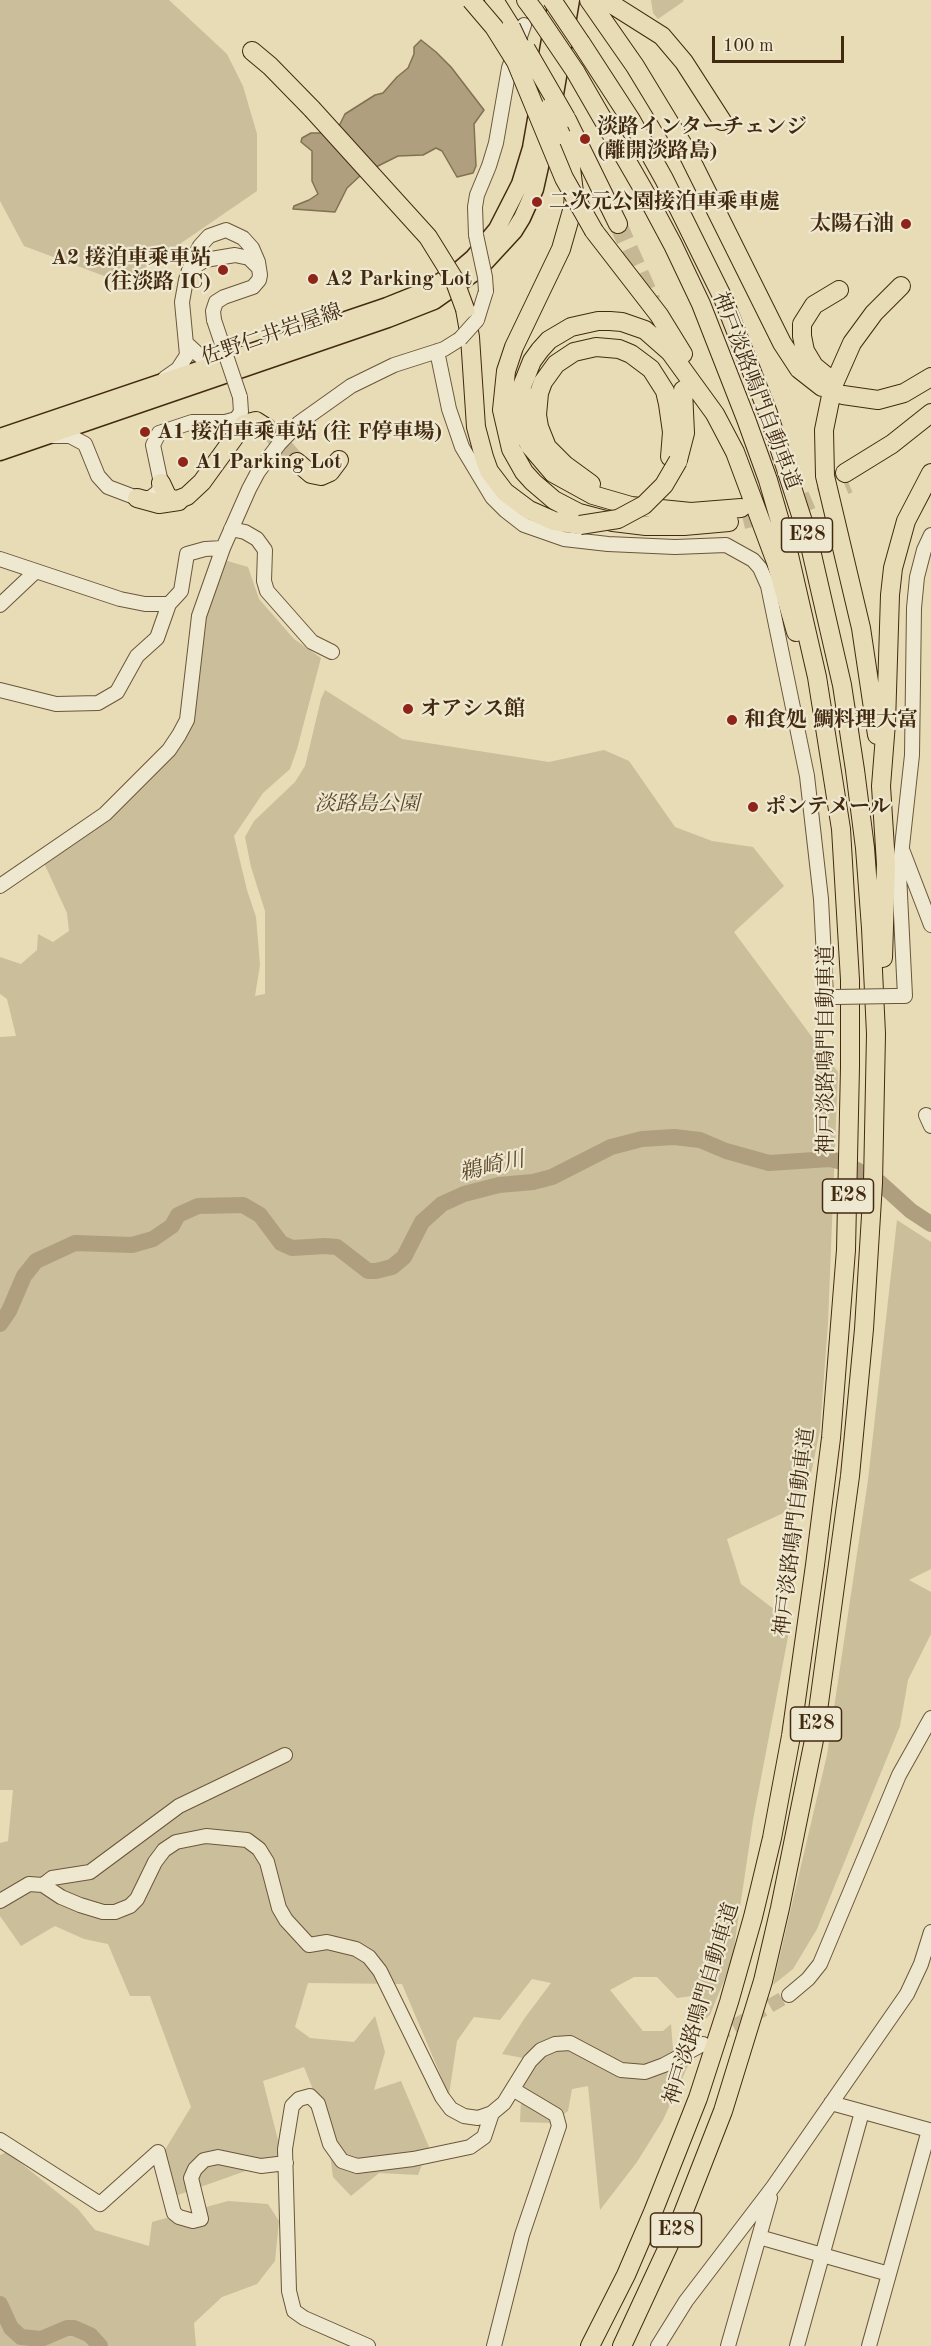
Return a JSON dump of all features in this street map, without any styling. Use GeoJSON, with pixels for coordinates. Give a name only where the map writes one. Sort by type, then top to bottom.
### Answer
{"type":"FeatureCollection","features":[{"type":"Feature","properties":{"kind":"highway"},"geometry":{"type":"LineString","coordinates":[[471,0],[494,27],[516,62],[567,184],[594,231],[659,315],[693,370],[739,463],[776,562],[826,731]]}},
{"type":"Feature","properties":{"kind":"highway"},"geometry":{"type":"LineString","coordinates":[[494,0],[524,16],[537,66],[564,127],[618,224]]}},
{"type":"Feature","properties":{"kind":"highway","name":"神戸淡路鳴門自動車道"},"geometry":{"type":"LineString","coordinates":[[552,0],[631,120],[664,179],[723,298],[768,413],[808,537],[842,685],[855,770],[865,849],[876,1034],[874,1160],[864,1329],[849,1488],[814,1740],[763,1981],[723,2111],[680,2221],[622,2346]]}},
{"type":"Feature","properties":{"kind":"highway"},"geometry":{"type":"LineString","coordinates":[[589,0],[635,66],[680,141],[782,343],[799,369],[823,381],[805,351],[801,336],[802,324],[814,305],[839,290]]}},
{"type":"Feature","properties":{"kind":"highway"},"geometry":{"type":"LineString","coordinates":[[605,0],[662,36],[684,62],[722,121]]}},
{"type":"Feature","properties":{"kind":"highway","name":"神戸淡路鳴門自動車道"},"geometry":{"type":"LineString","coordinates":[[524,16],[575,71],[673,245],[701,304],[768,480],[786,542],[826,731],[841,829],[849,980],[850,1067],[846,1250],[831,1438],[790,1736],[772,1838],[729,2002],[698,2098],[626,2275],[590,2346]]}},
{"type":"Feature","properties":{"kind":"highway"},"geometry":{"type":"LineString","coordinates":[[252,51],[312,109],[428,237],[454,279],[471,315],[470,337],[476,427],[489,471],[505,492],[528,510],[554,521],[580,525],[618,519],[649,496],[674,459],[685,433],[683,390]]}},
{"type":"Feature","properties":{"kind":"highway"},"geometry":{"type":"LineString","coordinates":[[564,127],[573,179],[573,207],[561,249],[514,346],[506,371],[502,410],[511,448],[524,472],[533,482],[554,501],[579,513],[613,522],[646,526],[694,525],[742,514],[653,510],[610,501],[578,489],[553,473],[536,455],[525,436],[520,411],[522,386],[532,361],[549,340],[571,327],[598,321],[628,324],[645,330],[663,343],[689,375],[715,414]]}},
{"type":"Feature","properties":{"kind":"highway"},"geometry":{"type":"LineString","coordinates":[[876,1034],[885,920],[886,864],[881,786],[866,659],[854,596],[825,477],[824,430],[833,386],[852,343],[874,313],[902,286]]}},
{"type":"Feature","properties":{"kind":"highway"},"geometry":{"type":"LineString","coordinates":[[653,510],[632,504],[593,485],[565,465],[548,447],[539,427],[537,405],[543,382],[564,357],[585,348],[619,349],[641,361],[658,380],[668,404],[674,459]]}},
{"type":"Feature","properties":{"kind":"highway"},"geometry":{"type":"LineString","coordinates":[[844,391],[878,400],[904,393],[931,376]]}},
{"type":"Feature","properties":{"kind":"highway"},"geometry":{"type":"LineString","coordinates":[[931,413],[847,478],[899,453],[931,427]]}},
{"type":"Feature","properties":{"kind":"highway"},"geometry":{"type":"LineString","coordinates":[[161,483],[168,498],[177,500],[187,496],[202,482],[244,424],[256,421],[267,428]]}},
{"type":"Feature","properties":{"kind":"highway"},"geometry":{"type":"LineString","coordinates":[[297,462],[311,474],[321,476],[330,472],[339,460]]}},
{"type":"Feature","properties":{"kind":"highway"},"geometry":{"type":"LineString","coordinates":[[881,786],[886,723],[888,621],[893,568],[906,521],[931,473]]}},
{"type":"Feature","properties":{"kind":"highway"},"geometry":{"type":"LineString","coordinates":[[137,498],[165,504],[187,496]]}},
{"type":"Feature","properties":{"kind":"main road","name":"佐野仁井岩屋線"},"geometry":{"type":"LineString","coordinates":[[2,446],[144,388],[427,290],[459,270],[486,243],[511,206],[526,168],[557,0]]}},
{"type":"Feature","properties":{"kind":"main road","name":"佐野仁井岩屋線"},"geometry":{"type":"LineString","coordinates":[[2,446],[130,408],[410,311],[441,297],[478,270],[514,231],[535,189],[544,153],[571,0]]}},
{"type":"Feature","properties":{"kind":"street"},"geometry":{"type":"LineString","coordinates":[[0,886],[105,814],[174,743],[187,720],[199,616],[231,530],[258,472],[279,444],[299,423],[320,406],[361,380],[394,365],[437,351],[460,339],[486,291],[486,277],[476,235],[475,207],[496,143],[509,68],[524,16]]}},
{"type":"Feature","properties":{"kind":"street"},"geometry":{"type":"LineString","coordinates":[[2,446],[64,435],[81,440],[104,484],[137,498],[155,496],[161,483],[153,446],[159,433],[192,422],[225,422],[236,419],[241,412],[243,396],[213,311],[216,302],[253,287],[259,280],[256,255],[248,243],[237,234],[226,230],[214,232],[204,240],[196,252],[183,291],[182,312],[188,344],[187,355],[178,369],[144,388]]}},
{"type":"Feature","properties":{"kind":"street"},"geometry":{"type":"LineString","coordinates":[[189,270],[205,260],[235,255],[249,258],[259,270]]}},
{"type":"Feature","properties":{"kind":"street"},"geometry":{"type":"LineString","coordinates":[[188,344],[195,353],[213,359],[272,345]]}},
{"type":"Feature","properties":{"kind":"street"},"geometry":{"type":"LineString","coordinates":[[437,351],[449,409],[462,447],[492,497],[524,525],[564,539],[608,544],[664,547],[726,545],[753,560],[760,568],[768,586],[807,776],[821,899],[826,997],[905,996],[898,888],[912,755],[914,608],[917,577],[924,550],[931,535]]}},
{"type":"Feature","properties":{"kind":"street"},"geometry":{"type":"LineString","coordinates":[[88,450],[88,438],[93,427],[103,419],[130,408]]}},
{"type":"Feature","properties":{"kind":"street"},"geometry":{"type":"LineString","coordinates":[[231,530],[245,532],[257,539],[265,550],[264,580],[267,591],[312,642],[332,652]]}},
{"type":"Feature","properties":{"kind":"street"},"geometry":{"type":"LineString","coordinates":[[0,690],[56,704],[98,703],[117,692],[137,656],[157,638],[168,604],[181,591],[187,554],[205,549],[223,548]]}},
{"type":"Feature","properties":{"kind":"street"},"geometry":{"type":"LineString","coordinates":[[0,559],[120,599],[145,604],[168,604]]}},
{"type":"Feature","properties":{"kind":"street"},"geometry":{"type":"LineString","coordinates":[[0,605],[35,572]]}},
{"type":"Feature","properties":{"kind":"street"},"geometry":{"type":"LineString","coordinates":[[902,848],[931,925]]}},
{"type":"Feature","properties":{"kind":"street"},"geometry":{"type":"LineString","coordinates":[[789,1995],[808,1979],[820,1964],[899,1775],[931,1718]]}},
{"type":"Feature","properties":{"kind":"street"},"geometry":{"type":"LineString","coordinates":[[44,1885],[52,1878],[90,1872],[179,1806],[285,1755]]}},
{"type":"Feature","properties":{"kind":"street"},"geometry":{"type":"LineString","coordinates":[[0,1901],[29,1884],[44,1885],[61,1897],[80,1905],[103,1912],[116,1912],[130,1906],[137,1899],[155,1862],[164,1850],[176,1842],[206,1836],[247,1840],[259,1850],[267,1862],[279,1908],[286,1920],[309,1945],[327,1942],[356,1949],[369,1957],[380,1971],[434,2082],[451,2109],[464,2116],[478,2118],[492,2113],[514,2090],[530,2061],[541,2050],[555,2044],[570,2043],[621,2070],[645,2072],[664,2065],[703,2044]]}},
{"type":"Feature","properties":{"kind":"street"},"geometry":{"type":"LineString","coordinates":[[658,2346],[686,2301],[773,2187],[907,1994],[921,1964],[931,1932]]}},
{"type":"Feature","properties":{"kind":"street"},"geometry":{"type":"LineString","coordinates":[[494,2346],[522,2235],[559,2126],[556,2115],[514,2090]]}},
{"type":"Feature","properties":{"kind":"street"},"geometry":{"type":"LineString","coordinates":[[368,2346],[304,2318],[294,2311],[289,2291],[285,2149],[292,2106],[299,2099],[310,2096],[318,2104],[330,2144],[342,2161],[357,2166],[470,2147],[484,2137],[492,2113]]}},
{"type":"Feature","properties":{"kind":"street"},"geometry":{"type":"LineString","coordinates":[[831,2103],[929,2130],[869,2346]]}},
{"type":"Feature","properties":{"kind":"street"},"geometry":{"type":"LineString","coordinates":[[797,2346],[862,2112]]}},
{"type":"Feature","properties":{"kind":"street"},"geometry":{"type":"LineString","coordinates":[[0,2140],[100,2204],[158,2152],[174,2213],[193,2221],[201,2219],[191,2178],[195,2169],[204,2160],[218,2157],[261,2166],[286,2163]]}},
{"type":"Feature","properties":{"kind":"street"},"geometry":{"type":"LineString","coordinates":[[728,2346],[773,2187]]}},
{"type":"Feature","properties":{"kind":"street"},"geometry":{"type":"LineString","coordinates":[[759,2237],[889,2274]]}},
{"type":"Feature","properties":{"kind":"green space"},"geometry":{"type":"Polygon","coordinates":[[[0,0],[169,0],[227,54],[243,86],[257,134],[257,191],[123,283],[24,246],[0,201],[0,0]]]}},
{"type":"Feature","properties":{"kind":"green space"},"geometry":{"type":"Polygon","coordinates":[[[651,0],[684,1],[658,19],[653,13],[651,0]]]}},
{"type":"Feature","properties":{"kind":"green space","name":"淡路島公園"},"geometry":{"type":"Polygon","coordinates":[[[224,560],[248,567],[259,599],[294,639],[321,658],[290,769],[263,793],[234,836],[256,917],[260,965],[255,996],[265,994],[265,911],[251,867],[245,837],[254,821],[295,782],[305,766],[325,690],[402,739],[549,762],[604,750],[629,761],[675,827],[712,841],[753,847],[784,886],[734,932],[838,1072],[828,1323],[820,1430],[805,1503],[727,1539],[741,1584],[783,1616],[788,1637],[753,1820],[732,1961],[710,2015],[687,2035],[684,2021],[702,2007],[699,1995],[677,1998],[657,1977],[634,1977],[610,1990],[643,2031],[663,2031],[671,2024],[674,2062],[692,2057],[663,2120],[637,2162],[600,2210],[588,2086],[572,2089],[568,2111],[552,2123],[520,2122],[523,2058],[502,2054],[551,1983],[532,1979],[500,2020],[474,2017],[457,2041],[449,2095],[402,1984],[308,1983],[295,2027],[310,2038],[354,2042],[375,2016],[385,2052],[374,2090],[401,2081],[429,2147],[418,2175],[379,2173],[351,2196],[333,2177],[326,2122],[304,2067],[263,2081],[281,2152],[271,2162],[175,2196],[163,2153],[191,2107],[150,1996],[130,1996],[108,1944],[84,1939],[55,1926],[21,1946],[0,1916],[0,1843],[8,1841],[13,1790],[0,1790],[0,1037],[16,1036],[7,999],[0,994],[0,957],[21,964],[37,950],[38,934],[53,942],[69,931],[67,913],[44,863],[123,803],[193,718],[204,624],[224,560]]]}},
{"type":"Feature","properties":{"kind":"green space"},"geometry":{"type":"Polygon","coordinates":[[[897,1220],[931,1242],[931,1569],[909,1580],[931,1592],[931,1634],[908,1680],[900,1726],[817,1929],[793,1969],[773,1985],[827,1755],[868,1480],[897,1220]]]}},
{"type":"Feature","properties":{"kind":"green space"},"geometry":{"type":"Polygon","coordinates":[[[7,2152],[78,2209],[95,2230],[149,2246],[152,2222],[228,2201],[268,2204],[279,2221],[275,2261],[257,2284],[222,2297],[194,2323],[196,2346],[0,2346],[0,2155],[7,2152]]]}},
{"type":"Feature","properties":{"kind":"shaded area"},"geometry":{"type":"Polygon","coordinates":[[[421,40],[451,67],[484,110],[474,124],[476,166],[473,173],[457,177],[442,151],[436,148],[423,155],[398,156],[362,174],[347,188],[335,212],[293,209],[294,206],[318,194],[312,181],[312,151],[301,142],[302,138],[311,133],[324,133],[339,126],[345,114],[375,95],[383,93],[408,68],[414,54],[414,47],[421,40]]]}},
{"type":"Feature","properties":{"kind":"waterway","name":"鵜崎川"},"geometry":{"type":"LineString","coordinates":[[0,1324],[9,1311],[24,1276],[36,1261],[75,1243],[132,1245],[153,1239],[172,1226],[178,1215],[198,1206],[243,1205],[260,1215],[281,1243],[292,1248],[337,1247],[368,1271],[376,1271],[392,1267],[404,1257],[422,1222],[442,1204],[464,1194],[499,1185],[533,1182],[552,1177],[611,1147],[642,1139],[674,1137],[700,1140],[726,1151],[769,1163],[830,1159],[842,1162],[879,1182],[911,1211],[931,1224]]}},
{"type":"Feature","properties":{"kind":"waterway"},"geometry":{"type":"LineString","coordinates":[[0,2304],[11,2328],[21,2337],[41,2339],[67,2328],[74,2328],[90,2335],[100,2346]]}},
{"type":"Feature","properties":{"kind":"tunnel"},"geometry":{"type":"LineString","coordinates":[[618,224],[652,301]]}},
{"type":"Feature","properties":{"kind":"tunnel"},"geometry":{"type":"LineString","coordinates":[[267,428],[297,462]]}},
{"type":"Feature","properties":{"kind":"tunnel"},"geometry":{"type":"LineString","coordinates":[[743,520],[790,509],[849,484]]}},
{"type":"Feature","properties":{"kind":"tunnel"},"geometry":{"type":"LineString","coordinates":[[715,2037],[789,1995]]}},
{"type":"Feature","properties":{"kind":"place","name":"淡路インターチェンジ (離開淡路島)"},"geometry":{"type":"Point","coordinates":[585,139]}},
{"type":"Feature","properties":{"kind":"place","name":"二次元公園接泊車乘車處"},"geometry":{"type":"Point","coordinates":[537,202]}},
{"type":"Feature","properties":{"kind":"place","name":"太陽石油"},"geometry":{"type":"Point","coordinates":[906,224]}},
{"type":"Feature","properties":{"kind":"place","name":"A2 接泊車乘車站 (往淡路 IC)"},"geometry":{"type":"Point","coordinates":[223,270]}},
{"type":"Feature","properties":{"kind":"place","name":"A2 Parking Lot"},"geometry":{"type":"Point","coordinates":[313,279]}},
{"type":"Feature","properties":{"kind":"place","name":"A1 接泊車乘車站 (往 F停車場)"},"geometry":{"type":"Point","coordinates":[145,432]}},
{"type":"Feature","properties":{"kind":"place","name":"A1 Parking Lot"},"geometry":{"type":"Point","coordinates":[183,462]}},
{"type":"Feature","properties":{"kind":"place","name":"オアシス館"},"geometry":{"type":"Point","coordinates":[408,709]}},
{"type":"Feature","properties":{"kind":"place","name":"和食処 鯛料理大富"},"geometry":{"type":"Point","coordinates":[732,720]}},
{"type":"Feature","properties":{"kind":"place","name":"ポンテメール"},"geometry":{"type":"Point","coordinates":[753,807]}}]}
